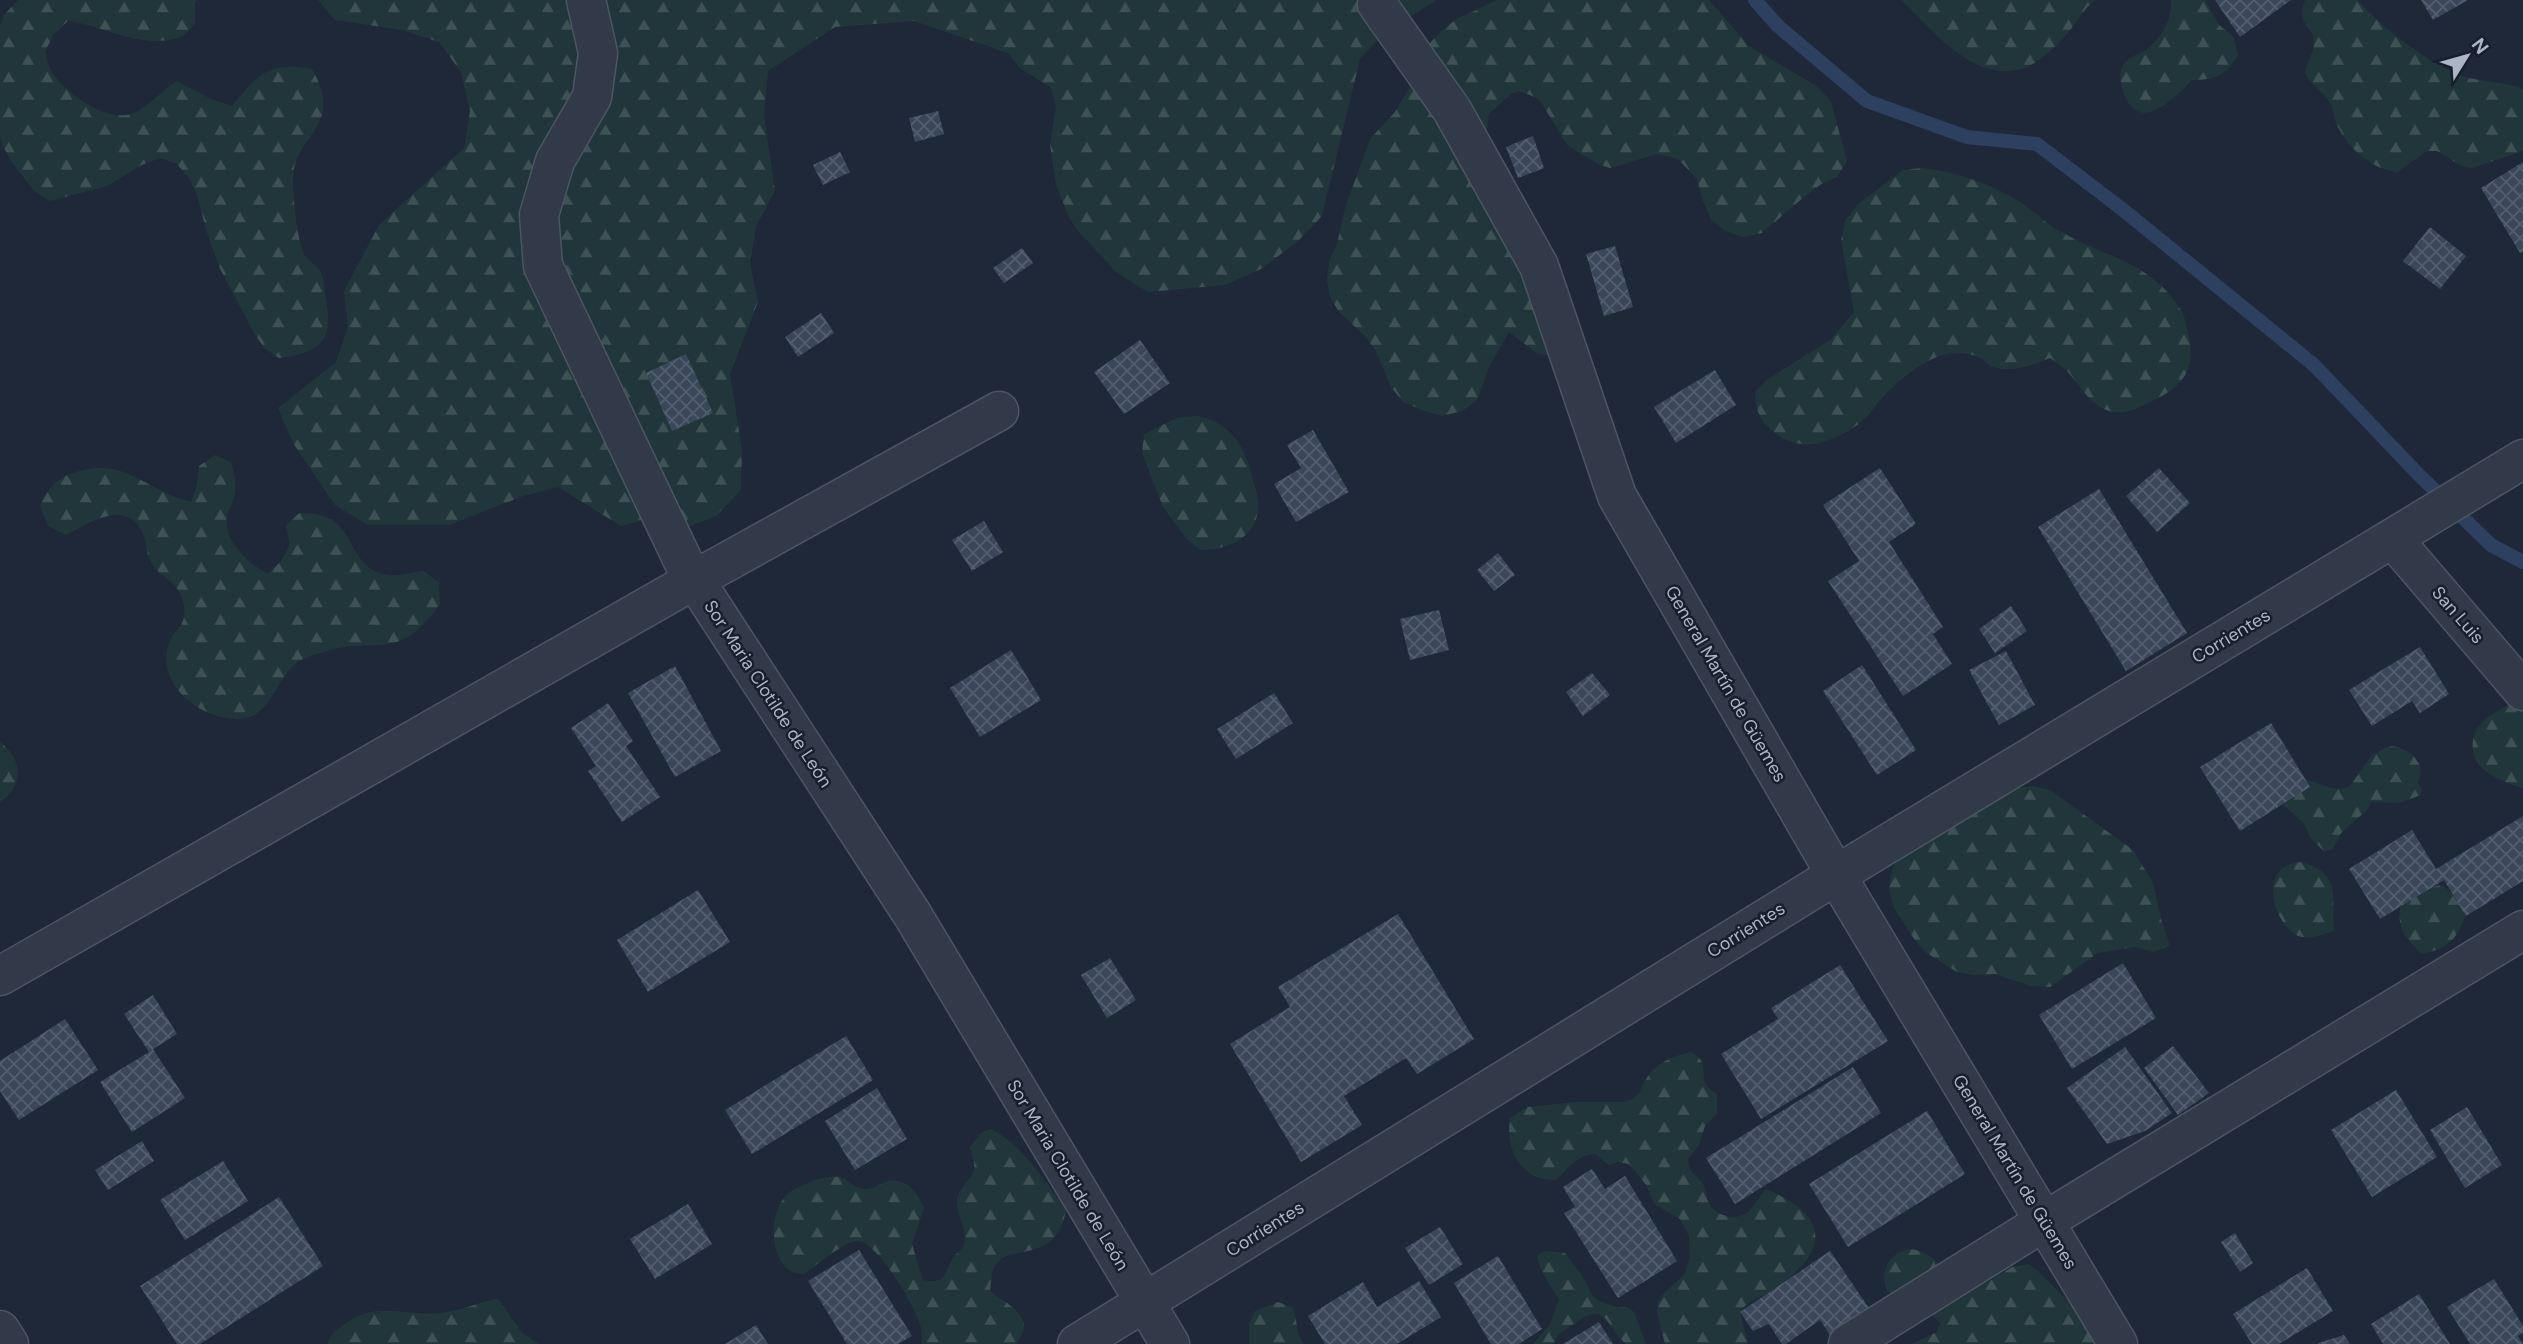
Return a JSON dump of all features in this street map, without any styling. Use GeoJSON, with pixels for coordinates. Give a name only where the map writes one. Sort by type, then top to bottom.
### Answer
{"type":"FeatureCollection","features":[{"type":"Feature","properties":{"kind":"street","name":"Sor Maria Clotilde de León"},"geometry":{"type":"LineString","coordinates":[[586,0],[598,53],[592,97],[555,161],[539,215],[543,266],[685,565],[912,914],[1170,1344]]}},
{"type":"Feature","properties":{"kind":"street","name":"General Martín de Güemes"},"geometry":{"type":"LineString","coordinates":[[1377,4],[1452,110],[1539,266],[1617,496],[1836,875],[2118,1344]]}},
{"type":"Feature","properties":{"kind":"street"},"geometry":{"type":"LineString","coordinates":[[0,976],[694,580],[999,411]]}},
{"type":"Feature","properties":{"kind":"street","name":"Corrientes"},"geometry":{"type":"LineString","coordinates":[[1077,1344],[1836,875],[2523,459]]}},
{"type":"Feature","properties":{"kind":"street","name":"San Luis"},"geometry":{"type":"LineString","coordinates":[[2406,531],[2523,691]]}},
{"type":"Feature","properties":{"kind":"street"},"geometry":{"type":"LineString","coordinates":[[1848,1344],[2523,930]]}},
{"type":"Feature","properties":{"kind":"street"},"geometry":{"type":"LineString","coordinates":[[0,1330],[9,1344]]}},
{"type":"Feature","properties":{"kind":"green space"},"geometry":{"type":"Polygon","coordinates":[[[18,0],[197,0],[195,23],[182,36],[166,40],[138,39],[68,21],[54,34],[45,51],[52,72],[66,89],[77,97],[112,114],[134,113],[177,81],[213,100],[232,106],[257,78],[266,72],[285,67],[312,69],[321,89],[324,105],[315,130],[300,153],[293,183],[303,252],[322,275],[328,325],[321,342],[305,353],[279,358],[264,348],[220,269],[197,195],[189,178],[177,164],[160,158],[142,165],[107,186],[50,201],[34,191],[11,161],[0,135],[0,26],[4,15],[18,0]]]}},
{"type":"Feature","properties":{"kind":"green space"},"geometry":{"type":"Polygon","coordinates":[[[318,0],[1437,0],[1385,32],[1360,59],[1322,216],[1297,242],[1261,269],[1225,285],[1148,292],[1116,272],[1069,218],[1056,184],[1050,145],[1056,107],[1051,88],[1020,68],[1008,53],[914,21],[835,27],[768,71],[764,114],[775,191],[756,226],[750,264],[758,302],[730,374],[742,450],[741,490],[716,516],[678,531],[644,520],[621,526],[558,487],[523,496],[449,525],[368,525],[335,505],[293,443],[278,408],[336,362],[348,327],[344,291],[379,225],[464,148],[470,111],[461,72],[439,42],[402,30],[335,20],[318,0]]]}},
{"type":"Feature","properties":{"kind":"green space"},"geometry":{"type":"Polygon","coordinates":[[[1497,0],[1709,0],[1749,46],[1818,87],[1831,102],[1847,161],[1837,177],[1820,185],[1762,233],[1743,237],[1725,231],[1711,219],[1697,179],[1678,159],[1657,154],[1610,168],[1600,165],[1568,146],[1539,99],[1520,91],[1511,94],[1489,114],[1484,153],[1494,205],[1556,356],[1538,354],[1509,332],[1490,365],[1477,400],[1462,411],[1442,416],[1403,402],[1391,387],[1376,351],[1365,336],[1339,312],[1330,297],[1327,280],[1329,261],[1337,244],[1345,208],[1370,139],[1395,112],[1425,61],[1429,44],[1457,19],[1497,0]]]}},
{"type":"Feature","properties":{"kind":"green space"},"geometry":{"type":"Polygon","coordinates":[[[1901,0],[2095,0],[2064,38],[2036,62],[2016,70],[1997,71],[1961,55],[1901,0]]]}},
{"type":"Feature","properties":{"kind":"green space"},"geometry":{"type":"Polygon","coordinates":[[[2171,0],[2205,0],[2219,25],[2233,36],[2238,55],[2229,68],[2219,75],[2192,80],[2160,108],[2141,112],[2133,109],[2126,99],[2121,83],[2121,70],[2126,61],[2150,47],[2160,35],[2168,22],[2171,0]]]}},
{"type":"Feature","properties":{"kind":"green space"},"geometry":{"type":"Polygon","coordinates":[[[2305,0],[2358,0],[2393,34],[2441,66],[2469,78],[2523,89],[2523,151],[2472,168],[2462,166],[2437,151],[2427,151],[2397,172],[2378,167],[2362,157],[2336,124],[2331,104],[2305,72],[2314,43],[2303,20],[2305,0]]]}},
{"type":"Feature","properties":{"kind":"green space"},"geometry":{"type":"Polygon","coordinates":[[[1922,168],[1961,176],[1998,190],[2022,203],[2073,239],[2125,262],[2157,281],[2182,312],[2185,322],[2191,351],[2190,363],[2182,380],[2166,394],[2140,407],[2118,413],[2096,404],[2067,371],[2050,358],[2029,366],[2000,369],[1980,358],[1953,353],[1926,362],[1908,374],[1885,394],[1866,418],[1847,432],[1813,444],[1790,442],[1779,436],[1761,417],[1755,392],[1768,379],[1830,340],[1854,312],[1841,240],[1845,221],[1857,205],[1903,170],[1922,168]]]}},
{"type":"Feature","properties":{"kind":"green space"},"geometry":{"type":"Polygon","coordinates":[[[1198,416],[1219,424],[1231,433],[1240,445],[1249,466],[1258,506],[1255,521],[1244,536],[1219,548],[1200,550],[1186,538],[1163,507],[1142,453],[1144,434],[1179,417],[1198,416]]]}},
{"type":"Feature","properties":{"kind":"green space"},"geometry":{"type":"Polygon","coordinates":[[[215,455],[231,462],[235,477],[235,496],[227,517],[229,535],[239,551],[261,570],[268,574],[281,561],[290,544],[286,526],[299,513],[319,515],[333,521],[342,529],[372,570],[386,575],[424,571],[439,583],[440,604],[416,631],[397,642],[340,648],[297,663],[259,712],[249,717],[222,717],[194,705],[174,684],[168,672],[166,658],[171,638],[184,619],[182,597],[173,584],[153,566],[138,525],[130,518],[112,515],[66,535],[48,526],[40,506],[49,490],[67,475],[107,468],[121,471],[191,502],[197,485],[199,466],[215,455]]]}},
{"type":"Feature","properties":{"kind":"green space"},"geometry":{"type":"Polygon","coordinates":[[[2508,705],[2523,707],[2523,789],[2487,772],[2478,764],[2473,751],[2479,725],[2508,705]]]}},
{"type":"Feature","properties":{"kind":"green space"},"geometry":{"type":"Polygon","coordinates":[[[0,742],[13,756],[18,772],[13,788],[0,802],[0,742]]]}},
{"type":"Feature","properties":{"kind":"green space"},"geometry":{"type":"Polygon","coordinates":[[[2389,746],[2403,749],[2418,762],[2421,795],[2399,803],[2372,802],[2367,810],[2341,833],[2333,849],[2324,851],[2311,839],[2303,822],[2282,804],[2302,778],[2331,788],[2350,786],[2372,755],[2389,746]]]}},
{"type":"Feature","properties":{"kind":"green space"},"geometry":{"type":"Polygon","coordinates":[[[2032,786],[2050,790],[2133,850],[2153,883],[2170,946],[2153,952],[2135,947],[2098,953],[2050,987],[2031,986],[1995,974],[1957,972],[1925,952],[1894,908],[1889,890],[1891,871],[1910,840],[2011,789],[2032,786]]]}},
{"type":"Feature","properties":{"kind":"green space"},"geometry":{"type":"Polygon","coordinates":[[[2301,862],[2314,867],[2329,880],[2333,898],[2334,931],[2314,937],[2302,937],[2284,924],[2278,912],[2273,886],[2277,874],[2286,866],[2301,862]]]}},
{"type":"Feature","properties":{"kind":"green space"},"geometry":{"type":"Polygon","coordinates":[[[2440,885],[2449,890],[2466,914],[2459,931],[2450,942],[2421,954],[2407,939],[2400,922],[2400,908],[2422,890],[2440,885]]]}},
{"type":"Feature","properties":{"kind":"green space"},"geometry":{"type":"Polygon","coordinates":[[[1691,1052],[1702,1062],[1705,1083],[1717,1094],[1717,1113],[1705,1126],[1699,1145],[1688,1159],[1691,1169],[1704,1186],[1711,1206],[1721,1214],[1739,1216],[1749,1211],[1766,1189],[1803,1211],[1812,1224],[1815,1236],[1813,1249],[1804,1263],[1790,1277],[1750,1302],[1740,1312],[1748,1344],[1665,1344],[1657,1312],[1658,1302],[1685,1274],[1690,1255],[1689,1236],[1680,1219],[1654,1204],[1647,1186],[1629,1164],[1618,1162],[1609,1165],[1595,1154],[1589,1155],[1573,1163],[1556,1180],[1543,1179],[1524,1169],[1513,1152],[1510,1141],[1510,1118],[1527,1107],[1576,1102],[1624,1102],[1633,1099],[1653,1070],[1674,1057],[1691,1052]]]}},
{"type":"Feature","properties":{"kind":"green space"},"geometry":{"type":"Polygon","coordinates":[[[991,1129],[1023,1154],[1066,1209],[1061,1227],[1054,1238],[1033,1250],[1003,1258],[993,1270],[990,1291],[1017,1312],[1024,1322],[1017,1344],[922,1344],[918,1319],[905,1293],[886,1264],[867,1245],[859,1241],[839,1248],[804,1274],[792,1271],[783,1263],[777,1252],[774,1223],[784,1198],[793,1190],[828,1177],[839,1177],[864,1189],[895,1181],[911,1188],[924,1208],[912,1244],[923,1280],[941,1279],[964,1243],[965,1235],[957,1202],[959,1193],[974,1169],[970,1147],[982,1132],[991,1129]]]}},
{"type":"Feature","properties":{"kind":"green space"},"geometry":{"type":"Polygon","coordinates":[[[1912,1249],[1932,1258],[1955,1284],[1975,1286],[1986,1283],[2012,1267],[2029,1264],[2068,1301],[2101,1344],[1912,1344],[1937,1332],[1940,1323],[1924,1308],[1887,1291],[1884,1276],[1892,1258],[1912,1249]]]}},
{"type":"Feature","properties":{"kind":"green space"},"geometry":{"type":"Polygon","coordinates":[[[1546,1251],[1565,1253],[1583,1277],[1592,1295],[1599,1301],[1616,1307],[1626,1307],[1634,1312],[1646,1344],[1626,1344],[1604,1318],[1593,1314],[1562,1332],[1554,1344],[1533,1344],[1550,1324],[1559,1299],[1538,1261],[1537,1255],[1546,1251]]]}},
{"type":"Feature","properties":{"kind":"green space"},"geometry":{"type":"Polygon","coordinates":[[[499,1300],[522,1333],[539,1344],[327,1344],[339,1328],[368,1313],[441,1313],[499,1300]]]}},
{"type":"Feature","properties":{"kind":"green space"},"geometry":{"type":"Polygon","coordinates":[[[1278,1302],[1292,1307],[1304,1344],[1249,1344],[1249,1324],[1255,1311],[1278,1302]]]}},
{"type":"Feature","properties":{"kind":"building"},"geometry":{"type":"Polygon","coordinates":[[[2215,0],[2291,0],[2240,37],[2215,0]]]}},
{"type":"Feature","properties":{"kind":"building"},"geometry":{"type":"Polygon","coordinates":[[[2421,0],[2468,0],[2433,20],[2421,0]]]}},
{"type":"Feature","properties":{"kind":"building"},"geometry":{"type":"Polygon","coordinates":[[[938,111],[944,134],[915,142],[909,118],[938,111]]]}},
{"type":"Feature","properties":{"kind":"building"},"geometry":{"type":"Polygon","coordinates":[[[1533,136],[1544,168],[1518,178],[1506,147],[1533,136]]]}},
{"type":"Feature","properties":{"kind":"building"},"geometry":{"type":"Polygon","coordinates":[[[840,152],[850,172],[823,185],[813,165],[840,152]]]}},
{"type":"Feature","properties":{"kind":"building"},"geometry":{"type":"Polygon","coordinates":[[[2523,162],[2523,251],[2520,253],[2481,188],[2523,162]]]}},
{"type":"Feature","properties":{"kind":"building"},"geometry":{"type":"Polygon","coordinates":[[[2430,227],[2466,256],[2440,289],[2403,261],[2430,227]]]}},
{"type":"Feature","properties":{"kind":"building"},"geometry":{"type":"Polygon","coordinates":[[[1615,246],[1633,307],[1604,316],[1586,254],[1615,246]]]}},
{"type":"Feature","properties":{"kind":"building"},"geometry":{"type":"Polygon","coordinates":[[[1022,248],[1033,263],[1004,283],[993,268],[1022,248]]]}},
{"type":"Feature","properties":{"kind":"building"},"geometry":{"type":"Polygon","coordinates":[[[821,313],[834,333],[798,357],[785,337],[821,313]]]}},
{"type":"Feature","properties":{"kind":"building"},"geometry":{"type":"Polygon","coordinates":[[[1140,340],[1170,383],[1124,414],[1094,372],[1140,340]]]}},
{"type":"Feature","properties":{"kind":"building"},"geometry":{"type":"Polygon","coordinates":[[[686,354],[713,413],[672,431],[646,373],[686,354]]]}},
{"type":"Feature","properties":{"kind":"building"},"geometry":{"type":"Polygon","coordinates":[[[1715,370],[1736,405],[1676,443],[1654,407],[1715,370]]]}},
{"type":"Feature","properties":{"kind":"building"},"geometry":{"type":"Polygon","coordinates":[[[1313,430],[1349,492],[1296,522],[1274,484],[1301,468],[1287,445],[1313,430]]]}},
{"type":"Feature","properties":{"kind":"building"},"geometry":{"type":"Polygon","coordinates":[[[1880,468],[1916,524],[1889,542],[1943,627],[1933,634],[1952,664],[1903,696],[1828,581],[1859,561],[1823,505],[1880,468]]]}},
{"type":"Feature","properties":{"kind":"building"},"geometry":{"type":"Polygon","coordinates":[[[2159,468],[2190,503],[2157,532],[2126,496],[2159,468]]]}},
{"type":"Feature","properties":{"kind":"building"},"geometry":{"type":"Polygon","coordinates":[[[2099,489],[2187,633],[2126,671],[2038,527],[2099,489]]]}},
{"type":"Feature","properties":{"kind":"building"},"geometry":{"type":"Polygon","coordinates":[[[984,521],[1003,552],[972,571],[952,540],[984,521]]]}},
{"type":"Feature","properties":{"kind":"building"},"geometry":{"type":"Polygon","coordinates":[[[1498,553],[1515,575],[1494,591],[1477,570],[1498,553]]]}},
{"type":"Feature","properties":{"kind":"building"},"geometry":{"type":"Polygon","coordinates":[[[2011,606],[2027,631],[1995,653],[1979,629],[2011,606]]]}},
{"type":"Feature","properties":{"kind":"building"},"geometry":{"type":"Polygon","coordinates":[[[1439,610],[1449,650],[1410,660],[1400,619],[1439,610]]]}},
{"type":"Feature","properties":{"kind":"building"},"geometry":{"type":"Polygon","coordinates":[[[2420,647],[2449,694],[2420,713],[2412,701],[2372,726],[2349,690],[2420,647]]]}},
{"type":"Feature","properties":{"kind":"building"},"geometry":{"type":"Polygon","coordinates":[[[1011,650],[1041,700],[980,737],[950,688],[1011,650]]]}},
{"type":"Feature","properties":{"kind":"building"},"geometry":{"type":"Polygon","coordinates":[[[2006,651],[2035,705],[1999,725],[1969,670],[2006,651]]]}},
{"type":"Feature","properties":{"kind":"building"},"geometry":{"type":"Polygon","coordinates":[[[1862,665],[1916,750],[1877,775],[1823,691],[1862,665]]]}},
{"type":"Feature","properties":{"kind":"building"},"geometry":{"type":"Polygon","coordinates":[[[675,666],[721,751],[675,777],[628,693],[675,666]]]}},
{"type":"Feature","properties":{"kind":"building"},"geometry":{"type":"Polygon","coordinates":[[[1592,673],[1610,695],[1583,716],[1566,692],[1592,673]]]}},
{"type":"Feature","properties":{"kind":"building"},"geometry":{"type":"Polygon","coordinates":[[[1274,693],[1293,723],[1236,759],[1217,729],[1274,693]]]}},
{"type":"Feature","properties":{"kind":"building"},"geometry":{"type":"Polygon","coordinates":[[[608,703],[633,741],[626,746],[660,797],[622,822],[588,771],[596,766],[571,728],[608,703]]]}},
{"type":"Feature","properties":{"kind":"building"},"geometry":{"type":"Polygon","coordinates":[[[2271,723],[2310,787],[2240,831],[2200,767],[2271,723]]]}},
{"type":"Feature","properties":{"kind":"building"},"geometry":{"type":"Polygon","coordinates":[[[2523,816],[2523,881],[2466,916],[2444,880],[2380,919],[2349,869],[2412,830],[2436,869],[2523,816]]]}},
{"type":"Feature","properties":{"kind":"building"},"geometry":{"type":"Polygon","coordinates":[[[698,890],[730,942],[648,992],[617,940],[698,890]]]}},
{"type":"Feature","properties":{"kind":"building"},"geometry":{"type":"Polygon","coordinates":[[[1398,914],[1474,1039],[1417,1074],[1406,1058],[1344,1096],[1362,1125],[1301,1162],[1230,1044],[1290,1007],[1278,987],[1398,914]]]}},
{"type":"Feature","properties":{"kind":"building"},"geometry":{"type":"Polygon","coordinates":[[[1110,958],[1136,1000],[1107,1018],[1081,975],[1110,958]]]}},
{"type":"Feature","properties":{"kind":"building"},"geometry":{"type":"Polygon","coordinates":[[[2123,963],[2156,1018],[2072,1069],[2039,1015],[2123,963]]]}},
{"type":"Feature","properties":{"kind":"building"},"geometry":{"type":"Polygon","coordinates":[[[1840,965],[1888,1041],[1761,1119],[1721,1054],[1778,1019],[1771,1008],[1840,965]]]}},
{"type":"Feature","properties":{"kind":"building"},"geometry":{"type":"Polygon","coordinates":[[[153,995],[177,1034],[153,1049],[185,1098],[132,1132],[100,1082],[149,1052],[124,1014],[153,995]]]}},
{"type":"Feature","properties":{"kind":"building"},"geometry":{"type":"Polygon","coordinates":[[[65,1019],[98,1070],[19,1120],[0,1091],[0,1061],[65,1019]]]}},
{"type":"Feature","properties":{"kind":"building"},"geometry":{"type":"Polygon","coordinates":[[[846,1036],[873,1080],[752,1154],[725,1110],[846,1036]]]}},
{"type":"Feature","properties":{"kind":"building"},"geometry":{"type":"Polygon","coordinates":[[[2173,1046],[2209,1093],[2178,1115],[2144,1068],[2173,1046]]]}},
{"type":"Feature","properties":{"kind":"building"},"geometry":{"type":"Polygon","coordinates":[[[2125,1047],[2172,1113],[2145,1131],[2107,1144],[2067,1088],[2125,1047]]]}},
{"type":"Feature","properties":{"kind":"building"},"geometry":{"type":"Polygon","coordinates":[[[1853,1067],[1881,1113],[1735,1204],[1706,1158],[1853,1067]]]}},
{"type":"Feature","properties":{"kind":"building"},"geometry":{"type":"Polygon","coordinates":[[[877,1088],[907,1139],[855,1170],[825,1121],[877,1088]]]}},
{"type":"Feature","properties":{"kind":"building"},"geometry":{"type":"Polygon","coordinates":[[[2396,1090],[2437,1157],[2372,1197],[2331,1130],[2396,1090]]]}},
{"type":"Feature","properties":{"kind":"building"},"geometry":{"type":"Polygon","coordinates":[[[2467,1107],[2502,1165],[2465,1188],[2430,1130],[2467,1107]]]}},
{"type":"Feature","properties":{"kind":"building"},"geometry":{"type":"Polygon","coordinates":[[[1927,1111],[1965,1174],[1848,1247],[1809,1184],[1927,1111]]]}},
{"type":"Feature","properties":{"kind":"building"},"geometry":{"type":"Polygon","coordinates":[[[142,1141],[154,1161],[108,1190],[95,1170],[142,1141]]]}},
{"type":"Feature","properties":{"kind":"building"},"geometry":{"type":"Polygon","coordinates":[[[223,1161],[248,1201],[185,1240],[160,1200],[223,1161]]]}},
{"type":"Feature","properties":{"kind":"building"},"geometry":{"type":"Polygon","coordinates":[[[1592,1169],[1605,1189],[1625,1176],[1677,1261],[1618,1298],[1564,1213],[1575,1207],[1563,1187],[1592,1169]]]}},
{"type":"Feature","properties":{"kind":"building"},"geometry":{"type":"Polygon","coordinates":[[[279,1197],[323,1266],[200,1344],[177,1344],[140,1286],[279,1197]]]}},
{"type":"Feature","properties":{"kind":"building"},"geometry":{"type":"Polygon","coordinates":[[[688,1204],[712,1244],[655,1279],[630,1239],[688,1204]]]}},
{"type":"Feature","properties":{"kind":"building"},"geometry":{"type":"Polygon","coordinates":[[[1440,1227],[1463,1264],[1429,1285],[1405,1248],[1440,1227]]]}},
{"type":"Feature","properties":{"kind":"building"},"geometry":{"type":"Polygon","coordinates":[[[2235,1233],[2253,1263],[2240,1272],[2221,1242],[2235,1233]]]}},
{"type":"Feature","properties":{"kind":"building"},"geometry":{"type":"Polygon","coordinates":[[[859,1250],[912,1336],[898,1344],[847,1344],[808,1281],[859,1250]]]}},
{"type":"Feature","properties":{"kind":"building"},"geometry":{"type":"Polygon","coordinates":[[[1830,1251],[1871,1311],[1832,1338],[1820,1320],[1786,1344],[1782,1344],[1769,1324],[1753,1331],[1740,1312],[1830,1251]]]}},
{"type":"Feature","properties":{"kind":"building"},"geometry":{"type":"Polygon","coordinates":[[[1498,1256],[1542,1329],[1519,1344],[1491,1344],[1454,1283],[1498,1256]]]}},
{"type":"Feature","properties":{"kind":"building"},"geometry":{"type":"Polygon","coordinates":[[[2307,1268],[2333,1311],[2279,1344],[2252,1344],[2233,1314],[2307,1268]]]}},
{"type":"Feature","properties":{"kind":"building"},"geometry":{"type":"Polygon","coordinates":[[[2494,1279],[2523,1326],[2523,1333],[2518,1336],[2523,1344],[2470,1344],[2447,1307],[2494,1279]]]}},
{"type":"Feature","properties":{"kind":"building"},"geometry":{"type":"Polygon","coordinates":[[[1419,1281],[1441,1317],[1397,1344],[1325,1344],[1308,1316],[1363,1282],[1377,1307],[1419,1281]]]}},
{"type":"Feature","properties":{"kind":"building"},"geometry":{"type":"Polygon","coordinates":[[[2419,1294],[2450,1344],[2383,1344],[2371,1324],[2419,1294]]]}},
{"type":"Feature","properties":{"kind":"building"},"geometry":{"type":"Polygon","coordinates":[[[1599,1322],[1613,1344],[1563,1344],[1599,1322]]]}},
{"type":"Feature","properties":{"kind":"building"},"geometry":{"type":"Polygon","coordinates":[[[756,1325],[768,1344],[725,1344],[756,1325]]]}},
{"type":"Feature","properties":{"kind":"building"},"geometry":{"type":"Polygon","coordinates":[[[2344,1335],[2350,1344],[2318,1344],[2318,1343],[2344,1335]]]}},
{"type":"Feature","properties":{"kind":"waterway"},"geometry":{"type":"LineString","coordinates":[[1755,0],[1778,26],[1867,101],[1967,137],[2037,144],[2122,209],[2314,365],[2419,475],[2491,545],[2523,562]]}}]}
